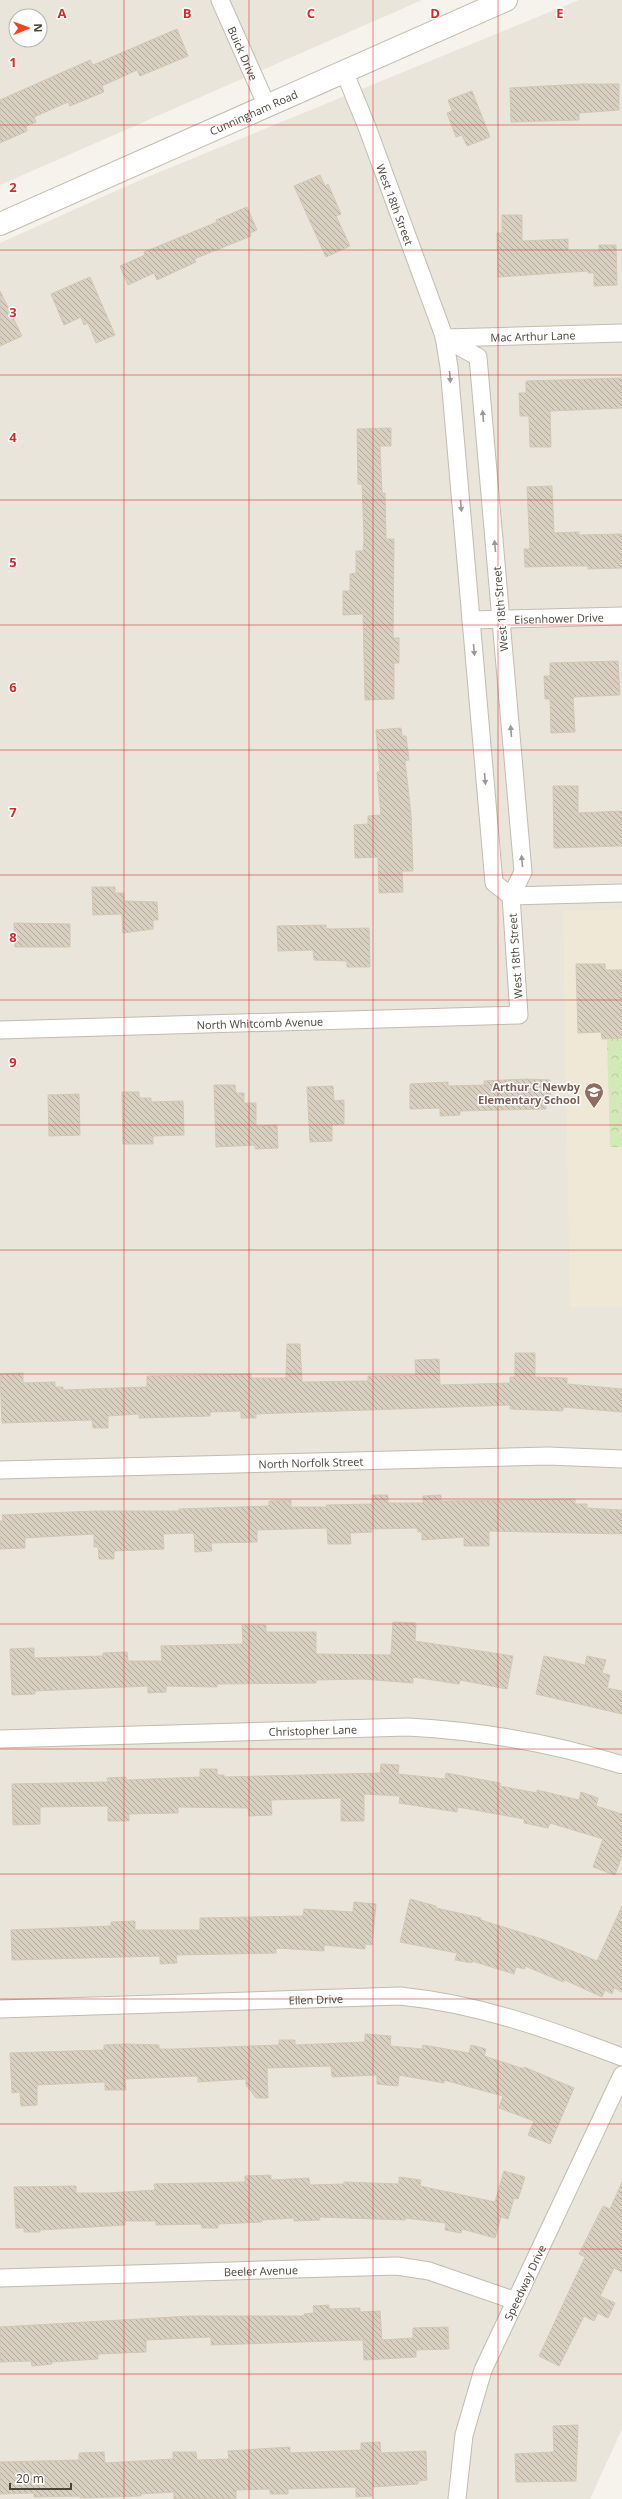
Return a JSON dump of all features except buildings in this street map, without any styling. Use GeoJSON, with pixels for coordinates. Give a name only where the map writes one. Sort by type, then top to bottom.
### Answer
{"type":"FeatureCollection","features":[{"type":"Feature","properties":{"kind":"street","name":"Buick Drive"},"geometry":{"type":"LineString","coordinates":[[220,0],[267,106]]}},
{"type":"Feature","properties":{"kind":"street","name":"Cunningham Road"},"geometry":{"type":"LineString","coordinates":[[0,224],[506,0]]}},
{"type":"Feature","properties":{"kind":"street","name":"West 18th Street"},"geometry":{"type":"LineString","coordinates":[[344,71],[386,178],[444,338],[449,367],[494,883],[510,896]]}},
{"type":"Feature","properties":{"kind":"street","name":"Mac Arthur Lane"},"geometry":{"type":"LineString","coordinates":[[444,338],[622,333]]}},
{"type":"Feature","properties":{"kind":"street","name":"West 18th Street"},"geometry":{"type":"LineString","coordinates":[[444,338],[478,357],[523,872],[510,896],[519,1015]]}},
{"type":"Feature","properties":{"kind":"street","name":"Eisenhower Drive"},"geometry":{"type":"LineString","coordinates":[[471,620],[622,616]]}},
{"type":"Feature","properties":{"kind":"street"},"geometry":{"type":"LineString","coordinates":[[510,896],[622,893]]}},
{"type":"Feature","properties":{"kind":"street","name":"North Whitcomb Avenue"},"geometry":{"type":"LineString","coordinates":[[0,1030],[519,1015]]}},
{"type":"Feature","properties":{"kind":"street","name":"North Norfolk Street"},"geometry":{"type":"LineString","coordinates":[[0,1470],[548,1456],[622,1459]]}},
{"type":"Feature","properties":{"kind":"street","name":"Christopher Lane"},"geometry":{"type":"LineString","coordinates":[[0,1740],[408,1727],[456,1730],[521,1740],[622,1765]]}},
{"type":"Feature","properties":{"kind":"street","name":"Ellen Drive"},"geometry":{"type":"LineString","coordinates":[[0,2009],[400,1996],[440,2001],[508,2016],[622,2057]]}},
{"type":"Feature","properties":{"kind":"street","name":"Speedway Drive"},"geometry":{"type":"LineString","coordinates":[[457,2499],[458,2473],[468,2416],[483,2370],[622,2075]]}},
{"type":"Feature","properties":{"kind":"street","name":"Beeler Avenue"},"geometry":{"type":"LineString","coordinates":[[0,2278],[396,2266],[429,2272],[516,2301]]}},
{"type":"Feature","properties":{"kind":"shaded area"},"geometry":{"type":"Polygon","coordinates":[[[0,0],[422,0],[0,185],[0,0]]]}},
{"type":"Feature","properties":{"kind":"shaded area"},"geometry":{"type":"Polygon","coordinates":[[[579,0],[622,0],[622,2429],[590,2499],[0,2499],[0,243],[140,180],[579,0]]]}},
{"type":"Feature","properties":{"kind":"shaded area","name":"Arthur C Newby Elementary School"},"geometry":{"type":"Polygon","coordinates":[[[622,910],[622,1306],[570,1307],[563,911],[622,910]]]}},
{"type":"Feature","properties":{"kind":"green space"},"geometry":{"type":"Polygon","coordinates":[[[622,1038],[622,1147],[610,1147],[607,1039],[622,1038]]]}},
{"type":"Feature","properties":{"kind":"place","name":"Arthur C Newby Elementary School"},"geometry":{"type":"Point","coordinates":[594,1109]}}]}
